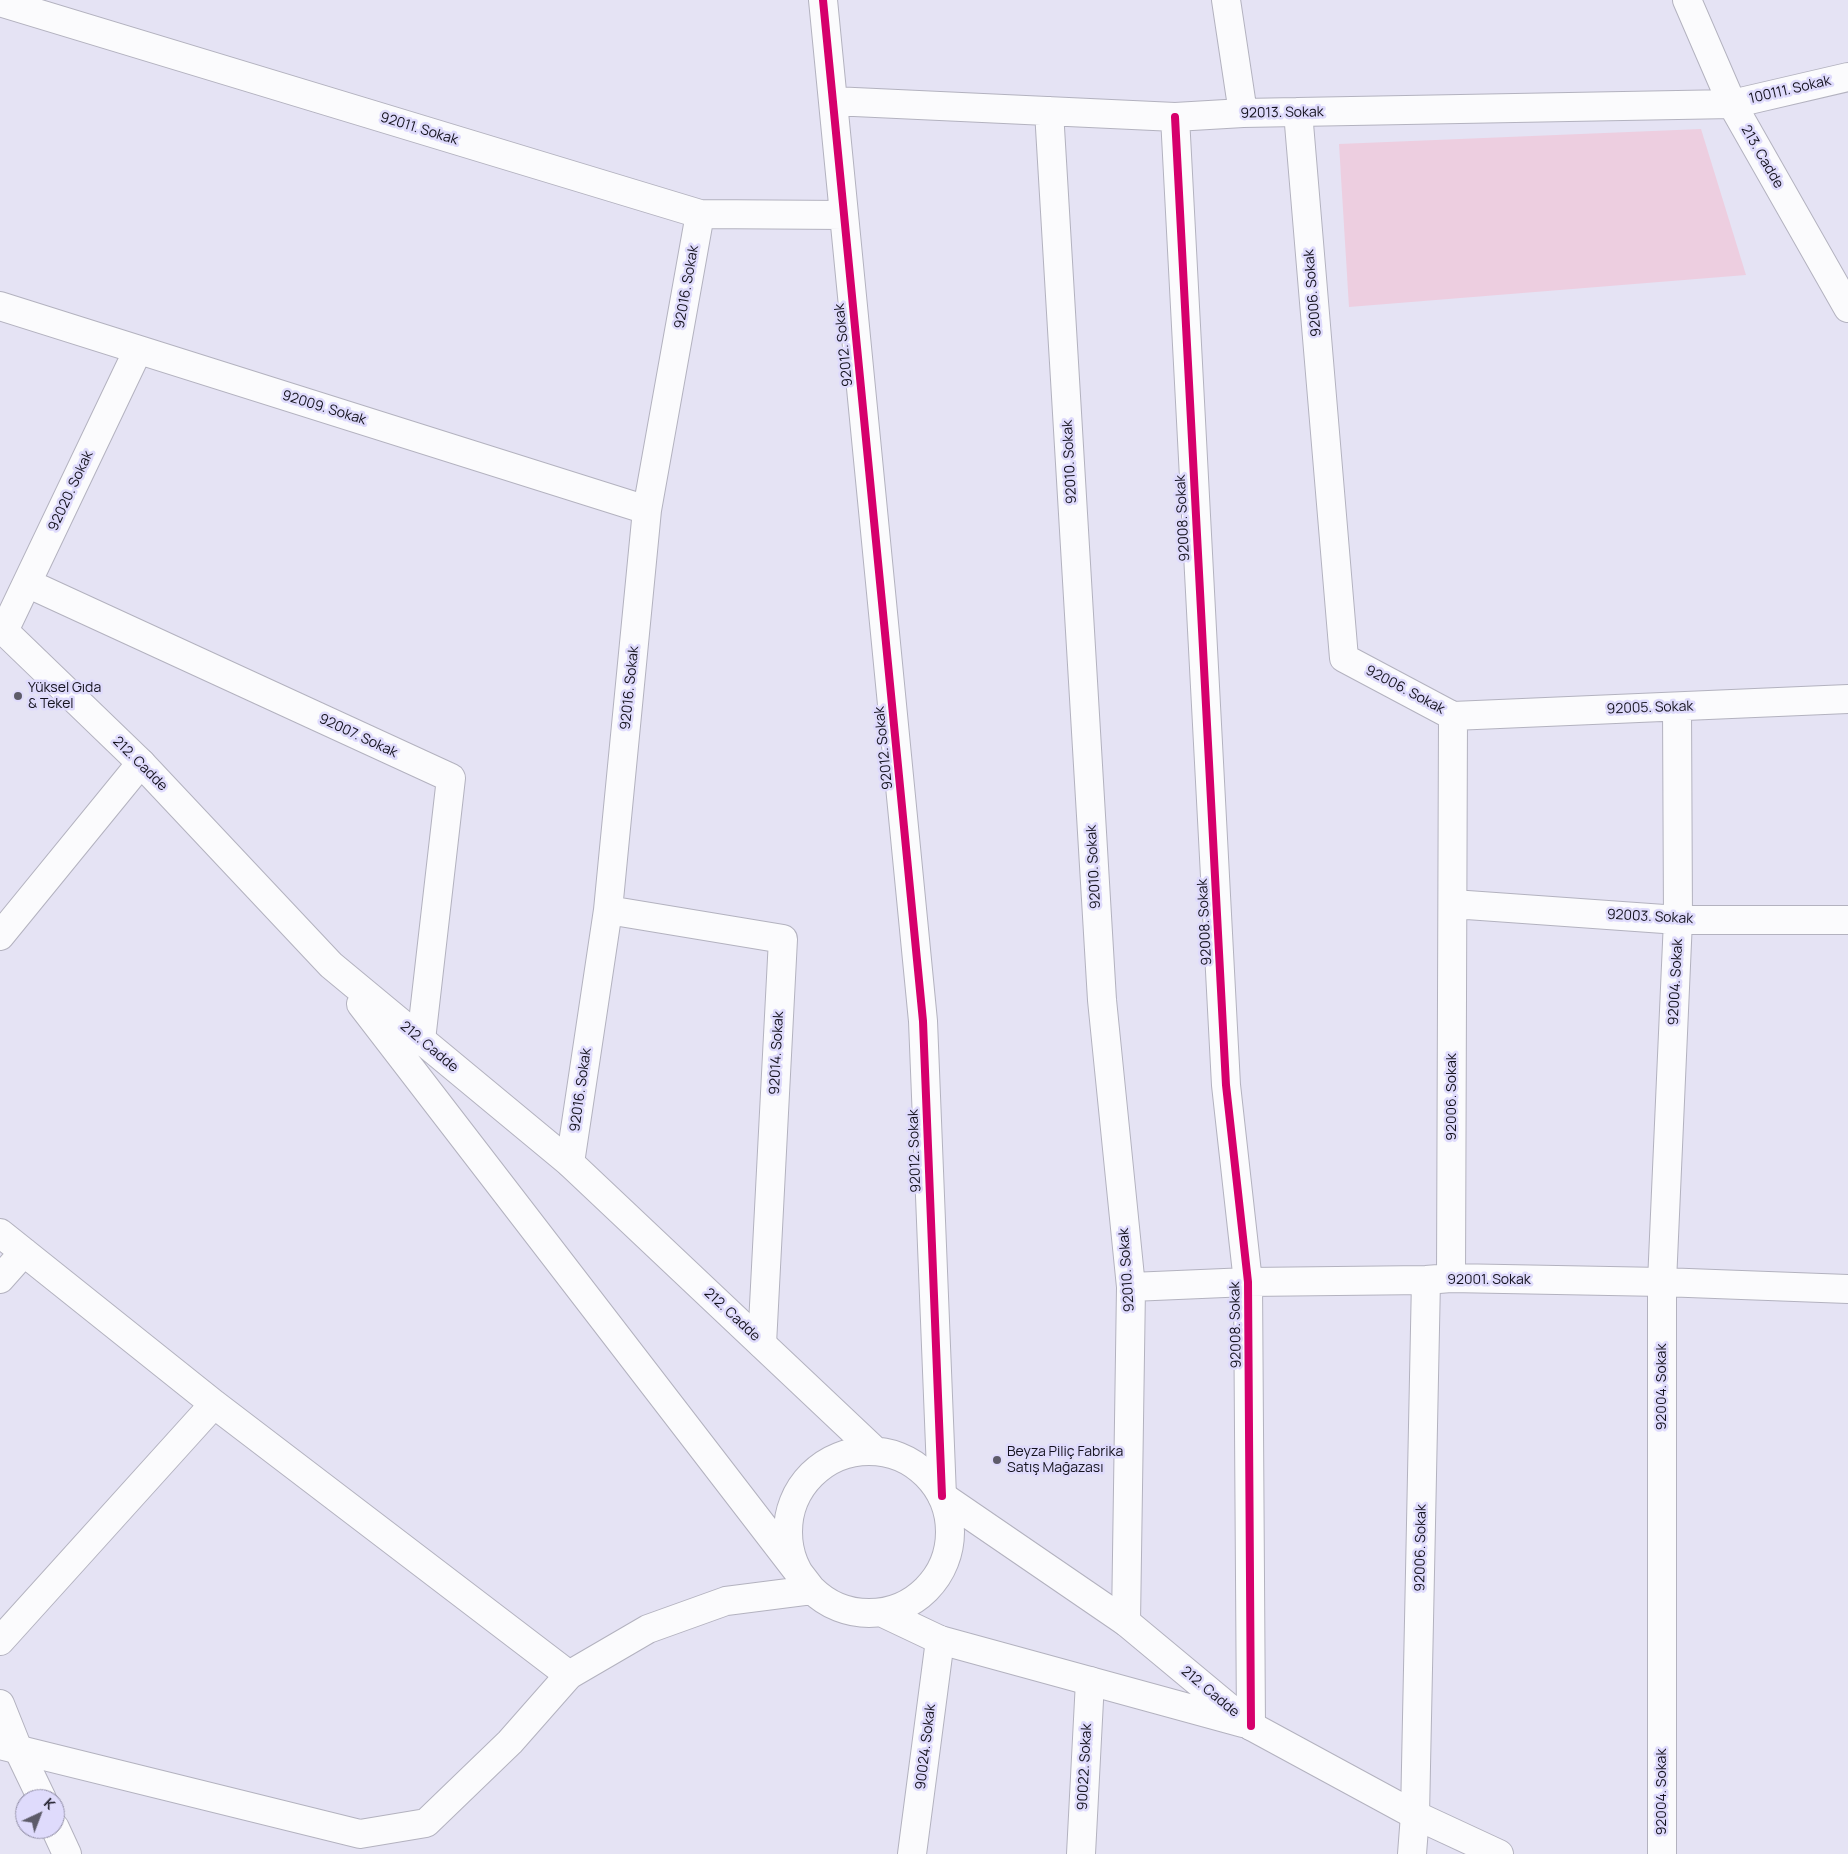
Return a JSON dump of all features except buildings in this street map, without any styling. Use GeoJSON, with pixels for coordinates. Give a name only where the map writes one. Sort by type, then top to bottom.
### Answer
{"type":"FeatureCollection","features":[{"type":"Feature","properties":{"kind":"street","name":"92012. Sokak"},"geometry":{"type":"LineString","coordinates":[[823,0],[923,1021],[942,1496]]}},
{"type":"Feature","properties":{"kind":"street"},"geometry":{"type":"LineString","coordinates":[[1226,0],[1243,113]]}},
{"type":"Feature","properties":{"kind":"street","name":"213. Cadde"},"geometry":{"type":"LineString","coordinates":[[1687,0],[1732,104],[1840,276],[1848,308]]}},
{"type":"Feature","properties":{"kind":"street","name":"92011. Sokak"},"geometry":{"type":"LineString","coordinates":[[0,2],[700,214],[844,216]]}},
{"type":"Feature","properties":{"kind":"street","name":"100111. Sokak"},"geometry":{"type":"LineString","coordinates":[[1732,104],[1848,77]]}},
{"type":"Feature","properties":{"kind":"street","name":"92013. Sokak"},"geometry":{"type":"LineString","coordinates":[[833,101],[1175,117],[1243,113],[1732,104]]}},
{"type":"Feature","properties":{"kind":"street","name":"92010. Sokak"},"geometry":{"type":"LineString","coordinates":[[1049,111],[1102,1000],[1131,1287],[1126,1622]]}},
{"type":"Feature","properties":{"kind":"street","name":"92006. Sokak"},"geometry":{"type":"LineString","coordinates":[[1298,112],[1344,658],[1452,716],[1453,904],[1439,1279],[1412,1854]]}},
{"type":"Feature","properties":{"kind":"street","name":"92008. Sokak"},"geometry":{"type":"LineString","coordinates":[[1175,117],[1226,1085],[1248,1282],[1251,1726]]}},
{"type":"Feature","properties":{"kind":"street","name":"92016. Sokak"},"geometry":{"type":"LineString","coordinates":[[570,1163],[608,910],[647,510],[700,214]]}},
{"type":"Feature","properties":{"kind":"street","name":"92009. Sokak"},"geometry":{"type":"LineString","coordinates":[[0,306],[647,510]]}},
{"type":"Feature","properties":{"kind":"street","name":"92020. Sokak"},"geometry":{"type":"LineString","coordinates":[[2,629],[27,583],[138,350]]}},
{"type":"Feature","properties":{"kind":"street","name":"92007. Sokak"},"geometry":{"type":"LineString","coordinates":[[27,583],[450,778],[421,1040]]}},
{"type":"Feature","properties":{"kind":"street","name":"212. Cadde"},"geometry":{"type":"LineString","coordinates":[[2,629],[140,763],[331,965],[570,1163],[874,1450]]}},
{"type":"Feature","properties":{"kind":"street","name":"92005. Sokak"},"geometry":{"type":"LineString","coordinates":[[1452,716],[1848,699]]}},
{"type":"Feature","properties":{"kind":"street","name":"92004. Sokak"},"geometry":{"type":"LineString","coordinates":[[1662,1854],[1662,1282],[1678,920],[1677,707]]}},
{"type":"Feature","properties":{"kind":"street"},"geometry":{"type":"LineString","coordinates":[[0,936],[140,763]]}},
{"type":"Feature","properties":{"kind":"street","name":"92003. Sokak"},"geometry":{"type":"LineString","coordinates":[[1453,904],[1678,920],[1848,920]]}},
{"type":"Feature","properties":{"kind":"street","name":"92014. Sokak"},"geometry":{"type":"LineString","coordinates":[[608,910],[782,939],[762,1344]]}},
{"type":"Feature","properties":{"kind":"street"},"geometry":{"type":"LineString","coordinates":[[331,965],[812,1590],[833,1605],[857,1612],[882,1613],[907,1604],[927,1589],[942,1569],[950,1545],[950,1520],[942,1496],[925,1472],[902,1457],[874,1450],[846,1453],[820,1466],[801,1486],[797,1495],[790,1512],[788,1540],[796,1567],[812,1590]]}},
{"type":"Feature","properties":{"kind":"street"},"geometry":{"type":"LineString","coordinates":[[0,1233],[214,1404],[569,1675]]}},
{"type":"Feature","properties":{"kind":"street"},"geometry":{"type":"LineString","coordinates":[[0,1279],[24,1252]]}},
{"type":"Feature","properties":{"kind":"street","name":"92001. Sokak"},"geometry":{"type":"LineString","coordinates":[[1131,1287],[1248,1282],[1439,1279],[1662,1282],[1848,1289]]}},
{"type":"Feature","properties":{"kind":"street"},"geometry":{"type":"LineString","coordinates":[[0,1641],[214,1404]]}},
{"type":"Feature","properties":{"kind":"street","name":"212. Cadde"},"geometry":{"type":"LineString","coordinates":[[942,1496],[1126,1622],[1251,1726],[1415,1815],[1499,1854]]}},
{"type":"Feature","properties":{"kind":"street"},"geometry":{"type":"LineString","coordinates":[[9,1747],[360,1834],[426,1824],[510,1742],[569,1675],[648,1629],[726,1601],[812,1590]]}},
{"type":"Feature","properties":{"kind":"street"},"geometry":{"type":"LineString","coordinates":[[882,1613],[940,1640],[1251,1726]]}},
{"type":"Feature","properties":{"kind":"street","name":"90024. Sokak"},"geometry":{"type":"LineString","coordinates":[[912,1854],[940,1640]]}},
{"type":"Feature","properties":{"kind":"street","name":"90022. Sokak"},"geometry":{"type":"LineString","coordinates":[[1081,1854],[1090,1681]]}},
{"type":"Feature","properties":{"kind":"street"},"geometry":{"type":"LineString","coordinates":[[0,1704],[9,1747],[36,1789]]}},
{"type":"Feature","properties":{"kind":"street"},"geometry":{"type":"LineString","coordinates":[[60,1839],[67,1854]]}},
{"type":"Feature","properties":{"kind":"shaded area"},"geometry":{"type":"Polygon","coordinates":[[[1701,129],[1746,275],[1349,307],[1339,144],[1701,129]]]}},
{"type":"Feature","properties":{"kind":"cycle path"},"geometry":{"type":"LineString","coordinates":[[823,0],[923,1021],[942,1496]]}},
{"type":"Feature","properties":{"kind":"cycle path"},"geometry":{"type":"LineString","coordinates":[[1175,117],[1226,1085],[1248,1282],[1251,1726]]}},
{"type":"Feature","properties":{"kind":"place","name":"Yüksel Gıda & Tekel"},"geometry":{"type":"Point","coordinates":[18,696]}},
{"type":"Feature","properties":{"kind":"place","name":"Beyza Piliç Fabrika Satış Mağazası"},"geometry":{"type":"Point","coordinates":[997,1460]}}]}
